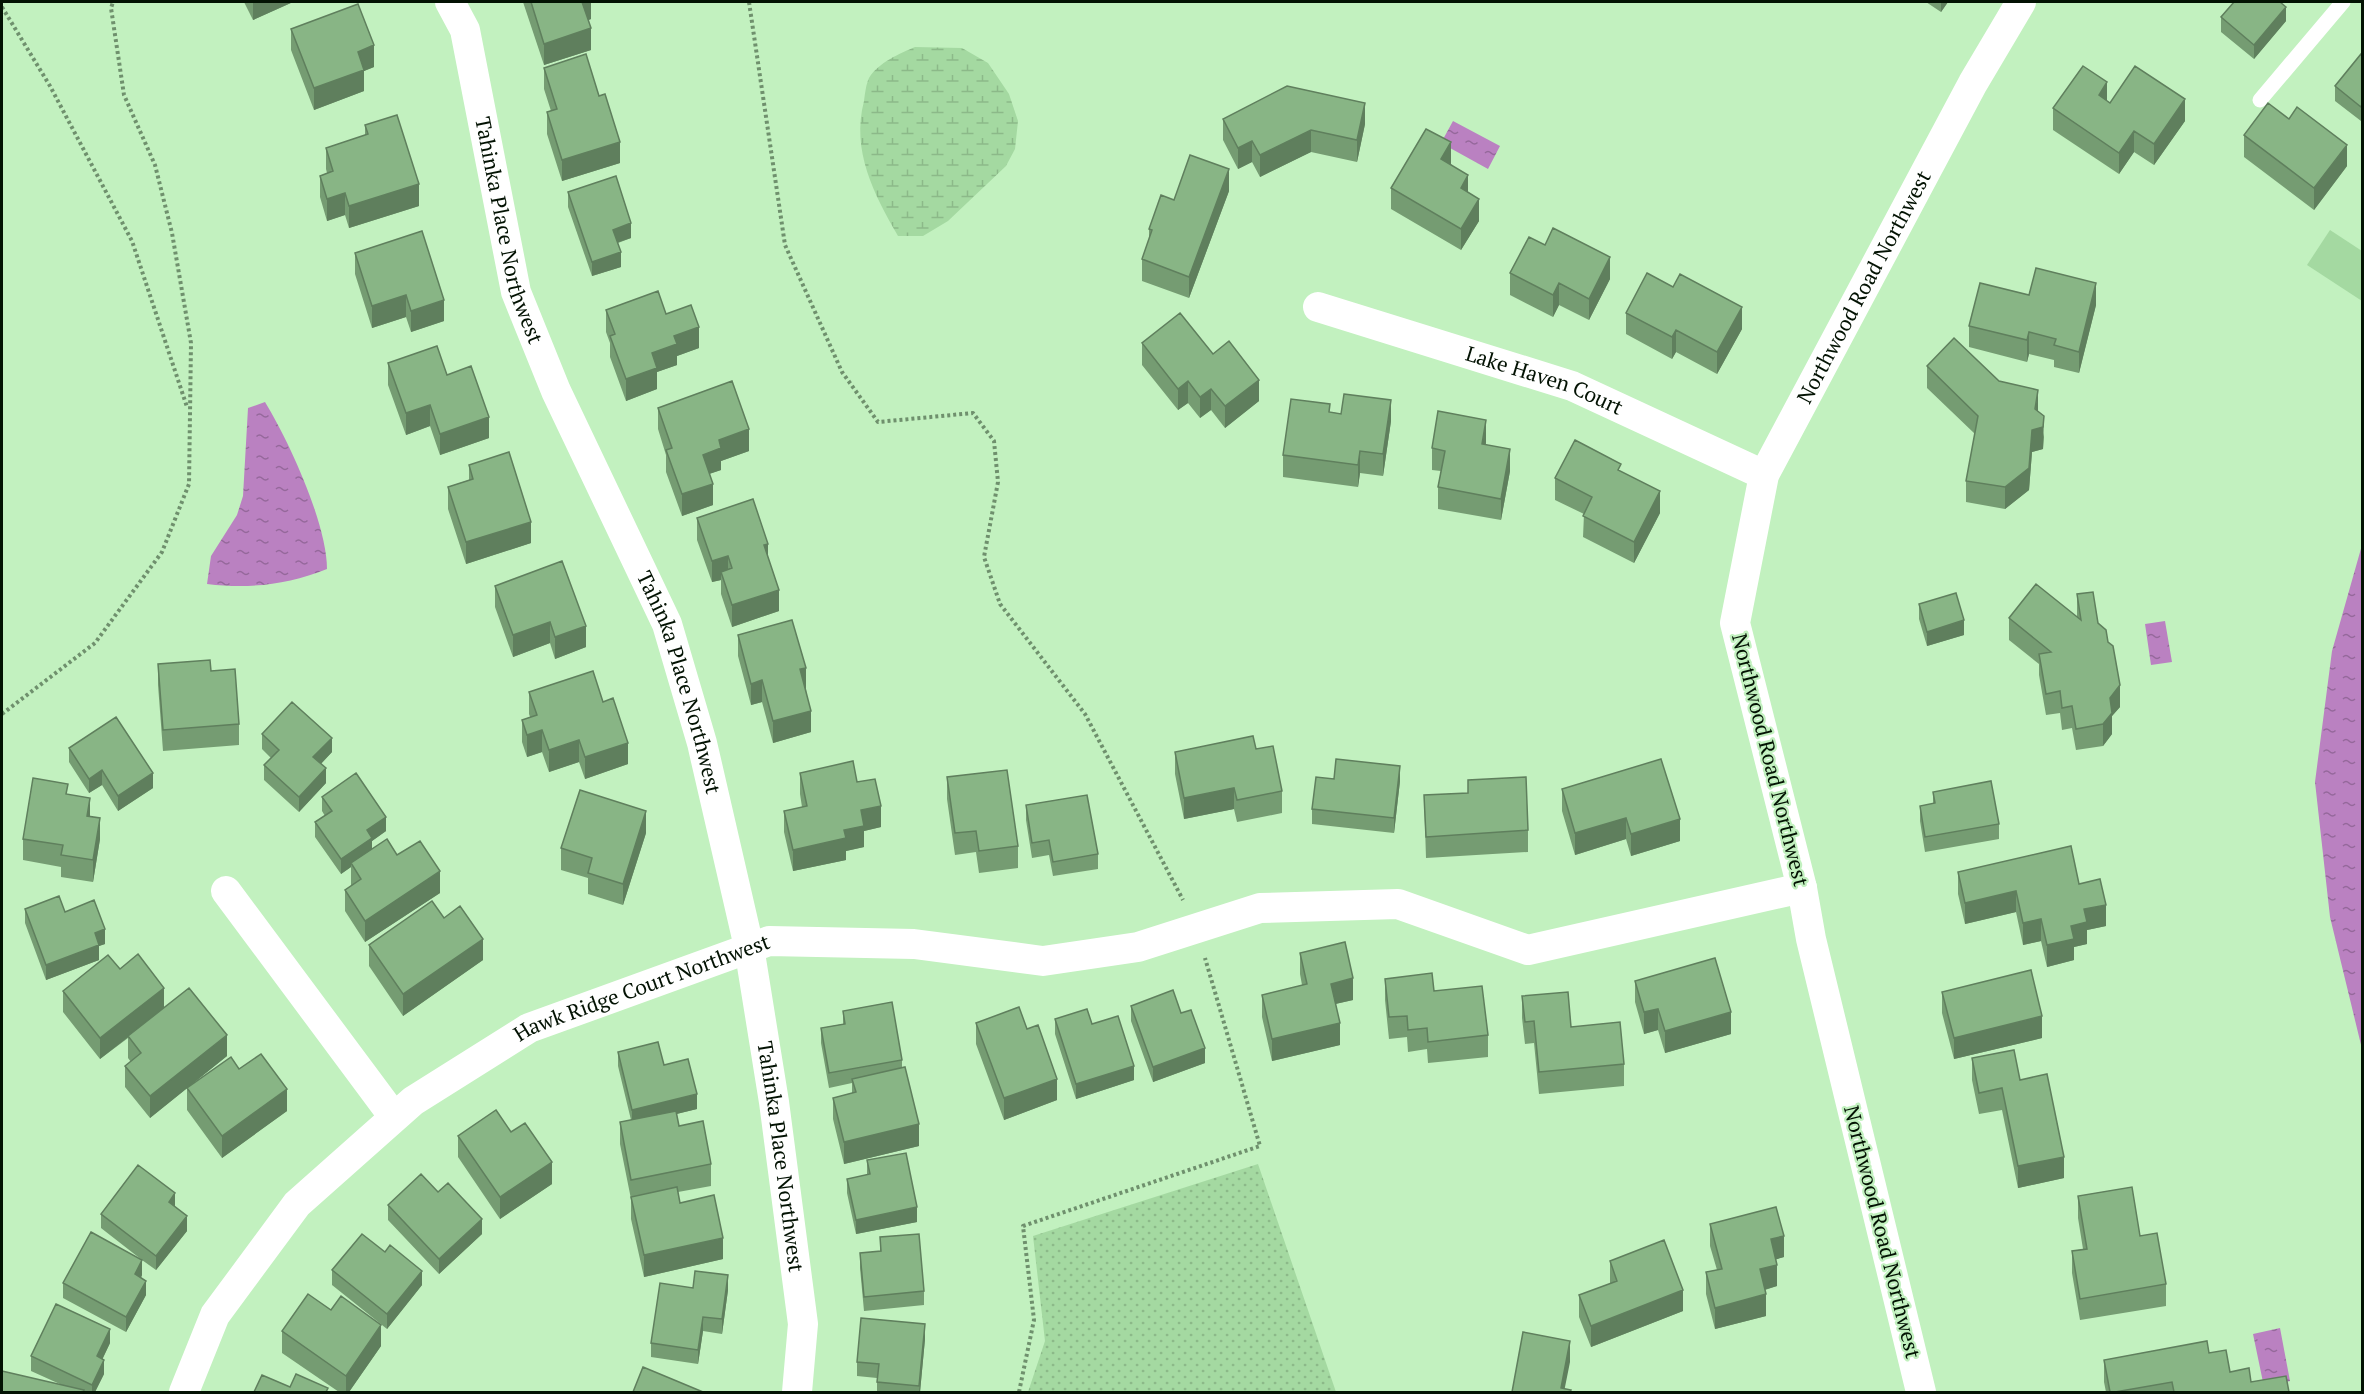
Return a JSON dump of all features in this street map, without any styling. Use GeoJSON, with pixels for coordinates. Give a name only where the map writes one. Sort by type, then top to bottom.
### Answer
{"type":"FeatureCollection","features":[{"type":"Feature","properties":{"kind":"street","name":"Tahinka Place Northwest"},"geometry":{"type":"LineString","coordinates":[[450,2],[465,30],[516,292],[556,391],[667,624],[702,743],[749,947],[776,1114],[803,1324],[797,1392]]}},
{"type":"Feature","properties":{"kind":"street","name":"Northwood Road Northwest"},"geometry":{"type":"LineString","coordinates":[[1913,1391],[1811,939],[1802,888],[1735,623],[1764,475],[1973,83],[2021,2]]}},
{"type":"Feature","properties":{"kind":"street","name":"Lake Haven Court"},"geometry":{"type":"LineString","coordinates":[[1318,307],[1572,386],[1764,475]]}},
{"type":"Feature","properties":{"kind":"street","name":"Hawk Ridge Court Northwest"},"geometry":{"type":"LineString","coordinates":[[184,1392],[215,1316],[297,1204],[413,1101],[529,1028],[769,940],[914,944],[1043,961],[1138,947],[1260,908],[1398,904],[1528,950],[1802,888]]}},
{"type":"Feature","properties":{"kind":"street"},"geometry":{"type":"LineString","coordinates":[[226,891],[394,1118]]}},
{"type":"Feature","properties":{"kind":"lane"},"geometry":{"type":"LineString","coordinates":[[2260,100],[2343,2]]}},
{"type":"Feature","properties":{"kind":"path"},"geometry":{"type":"LineString","coordinates":[[2,714],[95,643],[162,552],[189,484],[188,410],[191,343],[172,233],[155,165],[124,95],[111,8],[113,2]]}},
{"type":"Feature","properties":{"kind":"path"},"geometry":{"type":"LineString","coordinates":[[749,2],[785,245],[842,372],[878,422],[973,413],[994,441],[998,482],[984,557],[1000,604],[1085,714],[1196,929],[1260,1146],[1023,1226],[1034,1320],[1019,1392]]}},
{"type":"Feature","properties":{"kind":"path"},"geometry":{"type":"LineString","coordinates":[[2,7],[50,86],[132,241],[188,410]]}},
{"type":"Feature","properties":{"kind":"green space"},"geometry":{"type":"Polygon","coordinates":[[[915,47],[962,48],[988,63],[1009,94],[1018,121],[1015,149],[1006,166],[948,221],[923,236],[898,236],[867,172],[860,137],[861,119],[867,83],[873,72],[890,59],[915,47]]]}},
{"type":"Feature","properties":{"kind":"green space"},"geometry":{"type":"Polygon","coordinates":[[[2330,230],[2362,251],[2362,301],[2307,265],[2330,230]]]}},
{"type":"Feature","properties":{"kind":"green space"},"geometry":{"type":"Polygon","coordinates":[[[1258,1164],[1336,1392],[1028,1392],[1045,1341],[1033,1236],[1258,1164]]]}},
{"type":"Feature","properties":{"kind":"water"},"geometry":{"type":"Polygon","coordinates":[[[1453,121],[1500,146],[1488,169],[1441,143],[1453,121]]]}},
{"type":"Feature","properties":{"kind":"water"},"geometry":{"type":"Polygon","coordinates":[[[265,402],[285,438],[314,507],[321,529],[327,569],[297,579],[253,586],[207,584],[211,556],[237,515],[243,496],[248,408],[265,402]]]}},
{"type":"Feature","properties":{"kind":"water"},"geometry":{"type":"Polygon","coordinates":[[[2362,545],[2362,1049],[2330,917],[2315,782],[2332,651],[2362,545]]]}},
{"type":"Feature","properties":{"kind":"water"},"geometry":{"type":"Polygon","coordinates":[[[2165,621],[2172,662],[2151,665],[2145,624],[2165,621]]]}},
{"type":"Feature","properties":{"kind":"water"},"geometry":{"type":"Polygon","coordinates":[[[2280,1328],[2290,1381],[2264,1387],[2253,1334],[2280,1328]]]}},
{"type":"Feature","properties":{"kind":"building"},"geometry":{"type":"Polygon","coordinates":[[[531,2],[582,2],[591,28],[544,44],[531,2]]]}},
{"type":"Feature","properties":{"kind":"building"},"geometry":{"type":"Polygon","coordinates":[[[2234,2],[2280,2],[2286,7],[2254,45],[2221,17],[2234,2]]]}},
{"type":"Feature","properties":{"kind":"building"},"geometry":{"type":"Polygon","coordinates":[[[358,4],[374,45],[358,52],[364,70],[314,88],[291,29],[358,4]]]}},
{"type":"Feature","properties":{"kind":"building"},"geometry":{"type":"Polygon","coordinates":[[[586,54],[599,96],[605,94],[620,142],[562,160],[547,112],[557,109],[544,68],[586,54]]]}},
{"type":"Feature","properties":{"kind":"building"},"geometry":{"type":"Polygon","coordinates":[[[2361,54],[2362,104],[2361,107],[2335,86],[2361,54]]]}},
{"type":"Feature","properties":{"kind":"building"},"geometry":{"type":"Polygon","coordinates":[[[2083,66],[2107,82],[2099,95],[2110,103],[2135,66],[2185,99],[2154,144],[2134,131],[2119,153],[2053,108],[2083,66]]]}},
{"type":"Feature","properties":{"kind":"building"},"geometry":{"type":"Polygon","coordinates":[[[1287,86],[1365,103],[1357,140],[1311,130],[1260,155],[1252,141],[1238,148],[1223,119],[1287,86]]]}},
{"type":"Feature","properties":{"kind":"building"},"geometry":{"type":"Polygon","coordinates":[[[2268,103],[2289,119],[2297,107],[2347,145],[2314,188],[2244,135],[2268,103]]]}},
{"type":"Feature","properties":{"kind":"building"},"geometry":{"type":"Polygon","coordinates":[[[397,115],[419,184],[349,206],[345,193],[327,199],[320,176],[333,171],[326,148],[368,134],[365,125],[397,115]]]}},
{"type":"Feature","properties":{"kind":"building"},"geometry":{"type":"Polygon","coordinates":[[[1426,129],[1451,142],[1441,159],[1468,175],[1461,188],[1479,199],[1461,229],[1391,188],[1426,129]]]}},
{"type":"Feature","properties":{"kind":"building"},"geometry":{"type":"Polygon","coordinates":[[[1190,155],[1229,169],[1189,277],[1142,259],[1152,230],[1149,229],[1161,195],[1174,200],[1190,155]]]}},
{"type":"Feature","properties":{"kind":"building"},"geometry":{"type":"Polygon","coordinates":[[[616,176],[631,223],[613,230],[621,252],[592,262],[568,192],[616,176]]]}},
{"type":"Feature","properties":{"kind":"building"},"geometry":{"type":"Polygon","coordinates":[[[1553,228],[1610,257],[1589,299],[1559,283],[1553,295],[1510,273],[1529,237],[1545,245],[1553,228]]]}},
{"type":"Feature","properties":{"kind":"building"},"geometry":{"type":"Polygon","coordinates":[[[422,231],[444,300],[411,311],[406,295],[372,306],[355,253],[422,231]]]}},
{"type":"Feature","properties":{"kind":"building"},"geometry":{"type":"Polygon","coordinates":[[[2036,268],[2096,283],[2079,352],[2054,345],[2056,339],[2029,332],[2027,340],[1969,326],[1980,283],[2029,295],[2036,268]]]}},
{"type":"Feature","properties":{"kind":"building"},"geometry":{"type":"Polygon","coordinates":[[[1647,273],[1673,287],[1680,274],[1742,307],[1717,352],[1676,330],[1672,337],[1626,313],[1647,273]]]}},
{"type":"Feature","properties":{"kind":"building"},"geometry":{"type":"Polygon","coordinates":[[[658,291],[666,314],[691,305],[699,327],[674,336],[677,344],[652,353],[657,368],[626,379],[610,336],[615,334],[606,310],[658,291]]]}},
{"type":"Feature","properties":{"kind":"building"},"geometry":{"type":"Polygon","coordinates":[[[1180,313],[1213,354],[1229,341],[1259,380],[1225,406],[1211,389],[1200,397],[1188,381],[1178,389],[1142,343],[1180,313]]]}},
{"type":"Feature","properties":{"kind":"building"},"geometry":{"type":"Polygon","coordinates":[[[1954,338],[1999,381],[2038,390],[2035,409],[2044,416],[2043,427],[2032,430],[2029,468],[2005,487],[1966,481],[1978,416],[1927,366],[1954,338]]]}},
{"type":"Feature","properties":{"kind":"building"},"geometry":{"type":"Polygon","coordinates":[[[437,346],[447,375],[471,366],[489,417],[440,434],[430,405],[406,413],[388,363],[437,346]]]}},
{"type":"Feature","properties":{"kind":"building"},"geometry":{"type":"Polygon","coordinates":[[[732,381],[749,429],[719,440],[721,448],[703,455],[713,484],[682,494],[666,450],[672,448],[658,408],[732,381]]]}},
{"type":"Feature","properties":{"kind":"building"},"geometry":{"type":"Polygon","coordinates":[[[1344,394],[1391,400],[1383,454],[1360,451],[1358,465],[1283,455],[1291,399],[1330,404],[1329,412],[1341,414],[1344,394]]]}},
{"type":"Feature","properties":{"kind":"building"},"geometry":{"type":"Polygon","coordinates":[[[1438,411],[1486,420],[1482,444],[1510,449],[1501,499],[1438,487],[1445,451],[1432,448],[1438,411]]]}},
{"type":"Feature","properties":{"kind":"building"},"geometry":{"type":"Polygon","coordinates":[[[1575,440],[1621,464],[1618,470],[1660,491],[1634,542],[1583,516],[1592,497],[1555,478],[1575,440]]]}},
{"type":"Feature","properties":{"kind":"building"},"geometry":{"type":"Polygon","coordinates":[[[509,452],[531,522],[466,542],[448,487],[473,479],[469,465],[509,452]]]}},
{"type":"Feature","properties":{"kind":"building"},"geometry":{"type":"Polygon","coordinates":[[[753,499],[768,544],[764,545],[779,590],[732,605],[721,572],[732,568],[728,556],[712,561],[697,518],[753,499]]]}},
{"type":"Feature","properties":{"kind":"building"},"geometry":{"type":"Polygon","coordinates":[[[562,561],[586,626],[555,637],[550,622],[513,635],[495,586],[562,561]]]}},
{"type":"Feature","properties":{"kind":"building"},"geometry":{"type":"Polygon","coordinates":[[[2036,584],[2081,620],[2077,594],[2093,592],[2098,623],[2106,630],[2108,642],[2113,646],[2120,685],[2110,698],[2112,713],[2103,724],[2076,729],[2072,706],[2062,708],[2060,691],[2046,694],[2039,654],[2051,652],[2009,618],[2036,584]]]}},
{"type":"Feature","properties":{"kind":"building"},"geometry":{"type":"Polygon","coordinates":[[[1956,593],[1964,620],[1927,632],[1919,604],[1956,593]]]}},
{"type":"Feature","properties":{"kind":"building"},"geometry":{"type":"Polygon","coordinates":[[[792,620],[806,668],[800,669],[811,711],[773,721],[762,680],[751,684],[738,635],[792,620]]]}},
{"type":"Feature","properties":{"kind":"building"},"geometry":{"type":"Polygon","coordinates":[[[210,660],[211,671],[235,669],[239,724],[163,730],[158,664],[210,660]]]}},
{"type":"Feature","properties":{"kind":"building"},"geometry":{"type":"Polygon","coordinates":[[[593,671],[603,702],[613,698],[628,743],[585,757],[579,740],[549,750],[542,730],[527,735],[522,720],[537,715],[529,692],[593,671]]]}},
{"type":"Feature","properties":{"kind":"building"},"geometry":{"type":"Polygon","coordinates":[[[292,702],[332,738],[313,757],[326,768],[299,797],[264,765],[279,750],[262,734],[292,702]]]}},
{"type":"Feature","properties":{"kind":"building"},"geometry":{"type":"Polygon","coordinates":[[[116,717],[153,773],[118,796],[102,770],[89,779],[69,748],[116,717]]]}},
{"type":"Feature","properties":{"kind":"building"},"geometry":{"type":"Polygon","coordinates":[[[1253,736],[1256,749],[1273,746],[1282,791],[1237,800],[1234,788],[1184,798],[1175,752],[1253,736]]]}},
{"type":"Feature","properties":{"kind":"building"},"geometry":{"type":"Polygon","coordinates":[[[1336,759],[1400,766],[1394,818],[1312,809],[1316,777],[1334,779],[1336,759]]]}},
{"type":"Feature","properties":{"kind":"building"},"geometry":{"type":"Polygon","coordinates":[[[1661,759],[1680,819],[1631,834],[1626,818],[1575,833],[1562,789],[1661,759]]]}},
{"type":"Feature","properties":{"kind":"building"},"geometry":{"type":"Polygon","coordinates":[[[853,761],[857,782],[875,779],[881,806],[861,810],[864,826],[844,830],[846,838],[793,850],[784,811],[807,806],[800,773],[853,761]]]}},
{"type":"Feature","properties":{"kind":"building"},"geometry":{"type":"Polygon","coordinates":[[[1007,770],[1018,846],[979,851],[976,831],[955,833],[947,777],[1007,770]]]}},
{"type":"Feature","properties":{"kind":"building"},"geometry":{"type":"Polygon","coordinates":[[[356,773],[386,817],[367,830],[372,838],[341,859],[315,822],[332,811],[322,797],[356,773]]]}},
{"type":"Feature","properties":{"kind":"building"},"geometry":{"type":"Polygon","coordinates":[[[1526,777],[1528,830],[1426,837],[1424,795],[1468,793],[1468,780],[1526,777]]]}},
{"type":"Feature","properties":{"kind":"building"},"geometry":{"type":"Polygon","coordinates":[[[33,778],[68,784],[66,794],[90,798],[87,816],[100,818],[93,860],[61,855],[63,845],[23,839],[33,778]]]}},
{"type":"Feature","properties":{"kind":"building"},"geometry":{"type":"Polygon","coordinates":[[[1991,781],[1999,824],[1925,837],[1920,806],[1935,803],[1933,792],[1991,781]]]}},
{"type":"Feature","properties":{"kind":"building"},"geometry":{"type":"Polygon","coordinates":[[[580,790],[646,811],[623,884],[588,873],[592,858],[561,848],[580,790]]]}},
{"type":"Feature","properties":{"kind":"building"},"geometry":{"type":"Polygon","coordinates":[[[1087,795],[1098,854],[1053,862],[1049,840],[1032,843],[1026,805],[1087,795]]]}},
{"type":"Feature","properties":{"kind":"building"},"geometry":{"type":"Polygon","coordinates":[[[387,839],[397,855],[420,841],[440,871],[365,921],[345,890],[361,879],[351,863],[387,839]]]}},
{"type":"Feature","properties":{"kind":"building"},"geometry":{"type":"Polygon","coordinates":[[[2071,846],[2079,884],[2100,879],[2106,905],[2084,909],[2087,922],[2071,926],[2074,939],[2047,945],[2041,919],[2023,923],[2016,891],[1965,903],[1958,872],[2071,846]]]}},
{"type":"Feature","properties":{"kind":"building"},"geometry":{"type":"Polygon","coordinates":[[[59,896],[65,912],[94,900],[105,929],[95,933],[99,945],[46,965],[25,909],[59,896]]]}},
{"type":"Feature","properties":{"kind":"building"},"geometry":{"type":"Polygon","coordinates":[[[432,901],[444,918],[460,906],[483,939],[403,994],[369,945],[432,901]]]}},
{"type":"Feature","properties":{"kind":"building"},"geometry":{"type":"Polygon","coordinates":[[[1345,942],[1353,978],[1331,984],[1340,1023],[1272,1039],[1262,995],[1307,984],[1300,953],[1345,942]]]}},
{"type":"Feature","properties":{"kind":"building"},"geometry":{"type":"Polygon","coordinates":[[[138,954],[164,988],[100,1038],[63,991],[108,955],[120,969],[138,954]]]}},
{"type":"Feature","properties":{"kind":"building"},"geometry":{"type":"Polygon","coordinates":[[[1715,958],[1731,1012],[1665,1031],[1658,1009],[1644,1012],[1635,981],[1715,958]]]}},
{"type":"Feature","properties":{"kind":"building"},"geometry":{"type":"Polygon","coordinates":[[[2031,970],[2042,1016],[1954,1038],[1942,992],[2031,970]]]}},
{"type":"Feature","properties":{"kind":"building"},"geometry":{"type":"Polygon","coordinates":[[[1432,973],[1434,991],[1482,986],[1488,1035],[1428,1042],[1427,1028],[1408,1030],[1407,1016],[1389,1017],[1385,979],[1432,973]]]}},
{"type":"Feature","properties":{"kind":"building"},"geometry":{"type":"Polygon","coordinates":[[[189,988],[227,1035],[150,1096],[125,1066],[141,1053],[128,1036],[189,988]]]}},
{"type":"Feature","properties":{"kind":"building"},"geometry":{"type":"Polygon","coordinates":[[[1173,990],[1181,1013],[1191,1010],[1205,1048],[1153,1067],[1131,1006],[1173,990]]]}},
{"type":"Feature","properties":{"kind":"building"},"geometry":{"type":"Polygon","coordinates":[[[1568,992],[1571,1027],[1620,1022],[1624,1064],[1539,1072],[1534,1021],[1525,1022],[1522,996],[1568,992]]]}},
{"type":"Feature","properties":{"kind":"building"},"geometry":{"type":"Polygon","coordinates":[[[892,1002],[902,1060],[829,1073],[821,1028],[845,1024],[843,1011],[892,1002]]]}},
{"type":"Feature","properties":{"kind":"building"},"geometry":{"type":"Polygon","coordinates":[[[1019,1007],[1027,1029],[1038,1025],[1057,1079],[1004,1098],[976,1023],[1019,1007]]]}},
{"type":"Feature","properties":{"kind":"building"},"geometry":{"type":"Polygon","coordinates":[[[1087,1009],[1092,1024],[1118,1016],[1134,1066],[1076,1084],[1055,1019],[1087,1009]]]}},
{"type":"Feature","properties":{"kind":"building"},"geometry":{"type":"Polygon","coordinates":[[[658,1042],[664,1065],[688,1059],[697,1094],[632,1110],[618,1052],[658,1042]]]}},
{"type":"Feature","properties":{"kind":"building"},"geometry":{"type":"Polygon","coordinates":[[[2014,1050],[2020,1080],[2047,1074],[2064,1157],[2018,1166],[2002,1088],[1979,1093],[1972,1058],[2014,1050]]]}},
{"type":"Feature","properties":{"kind":"building"},"geometry":{"type":"Polygon","coordinates":[[[261,1054],[287,1089],[222,1136],[187,1088],[231,1057],[239,1069],[261,1054]]]}},
{"type":"Feature","properties":{"kind":"building"},"geometry":{"type":"Polygon","coordinates":[[[905,1067],[919,1124],[844,1142],[833,1098],[856,1092],[852,1079],[905,1067]]]}},
{"type":"Feature","properties":{"kind":"building"},"geometry":{"type":"Polygon","coordinates":[[[496,1110],[511,1132],[525,1123],[552,1162],[500,1197],[458,1136],[496,1110]]]}},
{"type":"Feature","properties":{"kind":"building"},"geometry":{"type":"Polygon","coordinates":[[[676,1111],[679,1126],[703,1121],[711,1164],[631,1180],[620,1122],[676,1111]]]}},
{"type":"Feature","properties":{"kind":"building"},"geometry":{"type":"Polygon","coordinates":[[[906,1153],[917,1207],[856,1220],[847,1179],[870,1174],[867,1160],[906,1153]]]}},
{"type":"Feature","properties":{"kind":"building"},"geometry":{"type":"Polygon","coordinates":[[[138,1165],[175,1193],[169,1202],[187,1216],[156,1256],[101,1214],[138,1165]]]}},
{"type":"Feature","properties":{"kind":"building"},"geometry":{"type":"Polygon","coordinates":[[[421,1174],[438,1192],[448,1183],[482,1219],[439,1259],[388,1205],[421,1174]]]}},
{"type":"Feature","properties":{"kind":"building"},"geometry":{"type":"Polygon","coordinates":[[[677,1187],[680,1203],[714,1195],[723,1238],[644,1255],[631,1197],[677,1187]]]}},
{"type":"Feature","properties":{"kind":"building"},"geometry":{"type":"Polygon","coordinates":[[[2132,1187],[2140,1236],[2157,1233],[2166,1284],[2080,1299],[2072,1251],[2087,1249],[2078,1196],[2132,1187]]]}},
{"type":"Feature","properties":{"kind":"building"},"geometry":{"type":"Polygon","coordinates":[[[1776,1207],[1784,1236],[1771,1239],[1777,1265],[1760,1269],[1766,1294],[1715,1308],[1706,1272],[1722,1269],[1710,1224],[1776,1207]]]}},
{"type":"Feature","properties":{"kind":"building"},"geometry":{"type":"Polygon","coordinates":[[[91,1232],[142,1260],[135,1274],[146,1281],[126,1317],[63,1283],[91,1232]]]}},
{"type":"Feature","properties":{"kind":"building"},"geometry":{"type":"Polygon","coordinates":[[[362,1234],[385,1252],[390,1245],[422,1271],[387,1314],[332,1270],[362,1234]]]}},
{"type":"Feature","properties":{"kind":"building"},"geometry":{"type":"Polygon","coordinates":[[[919,1234],[924,1291],[864,1297],[860,1253],[881,1251],[880,1237],[919,1234]]]}},
{"type":"Feature","properties":{"kind":"building"},"geometry":{"type":"Polygon","coordinates":[[[1664,1240],[1683,1290],[1591,1326],[1579,1295],[1617,1281],[1610,1261],[1664,1240]]]}},
{"type":"Feature","properties":{"kind":"building"},"geometry":{"type":"Polygon","coordinates":[[[695,1271],[728,1275],[722,1319],[703,1317],[698,1350],[651,1343],[660,1283],[693,1288],[695,1271]]]}},
{"type":"Feature","properties":{"kind":"building"},"geometry":{"type":"Polygon","coordinates":[[[308,1294],[331,1310],[341,1296],[381,1325],[346,1376],[282,1331],[308,1294]]]}},
{"type":"Feature","properties":{"kind":"building"},"geometry":{"type":"Polygon","coordinates":[[[56,1304],[110,1329],[97,1356],[104,1360],[92,1385],[31,1356],[56,1304]]]}},
{"type":"Feature","properties":{"kind":"building"},"geometry":{"type":"Polygon","coordinates":[[[861,1318],[925,1324],[919,1386],[877,1382],[879,1364],[857,1362],[861,1318]]]}},
{"type":"Feature","properties":{"kind":"building"},"geometry":{"type":"Polygon","coordinates":[[[1523,1332],[1570,1341],[1561,1388],[1571,1390],[1570,1392],[1512,1392],[1523,1332]]]}},
{"type":"Feature","properties":{"kind":"building"},"geometry":{"type":"Polygon","coordinates":[[[2207,1341],[2209,1353],[2226,1350],[2230,1372],[2249,1368],[2251,1382],[2286,1376],[2289,1392],[2174,1392],[2172,1382],[2110,1392],[2104,1360],[2207,1341]]]}},
{"type":"Feature","properties":{"kind":"building"},"geometry":{"type":"Polygon","coordinates":[[[643,1367],[703,1392],[633,1392],[643,1367]]]}},
{"type":"Feature","properties":{"kind":"building"},"geometry":{"type":"Polygon","coordinates":[[[2,1371],[84,1390],[83,1392],[2,1392],[2,1371]]]}},
{"type":"Feature","properties":{"kind":"building"},"geometry":{"type":"Polygon","coordinates":[[[296,1374],[328,1388],[326,1392],[254,1392],[262,1375],[290,1387],[296,1374]]]}}]}
